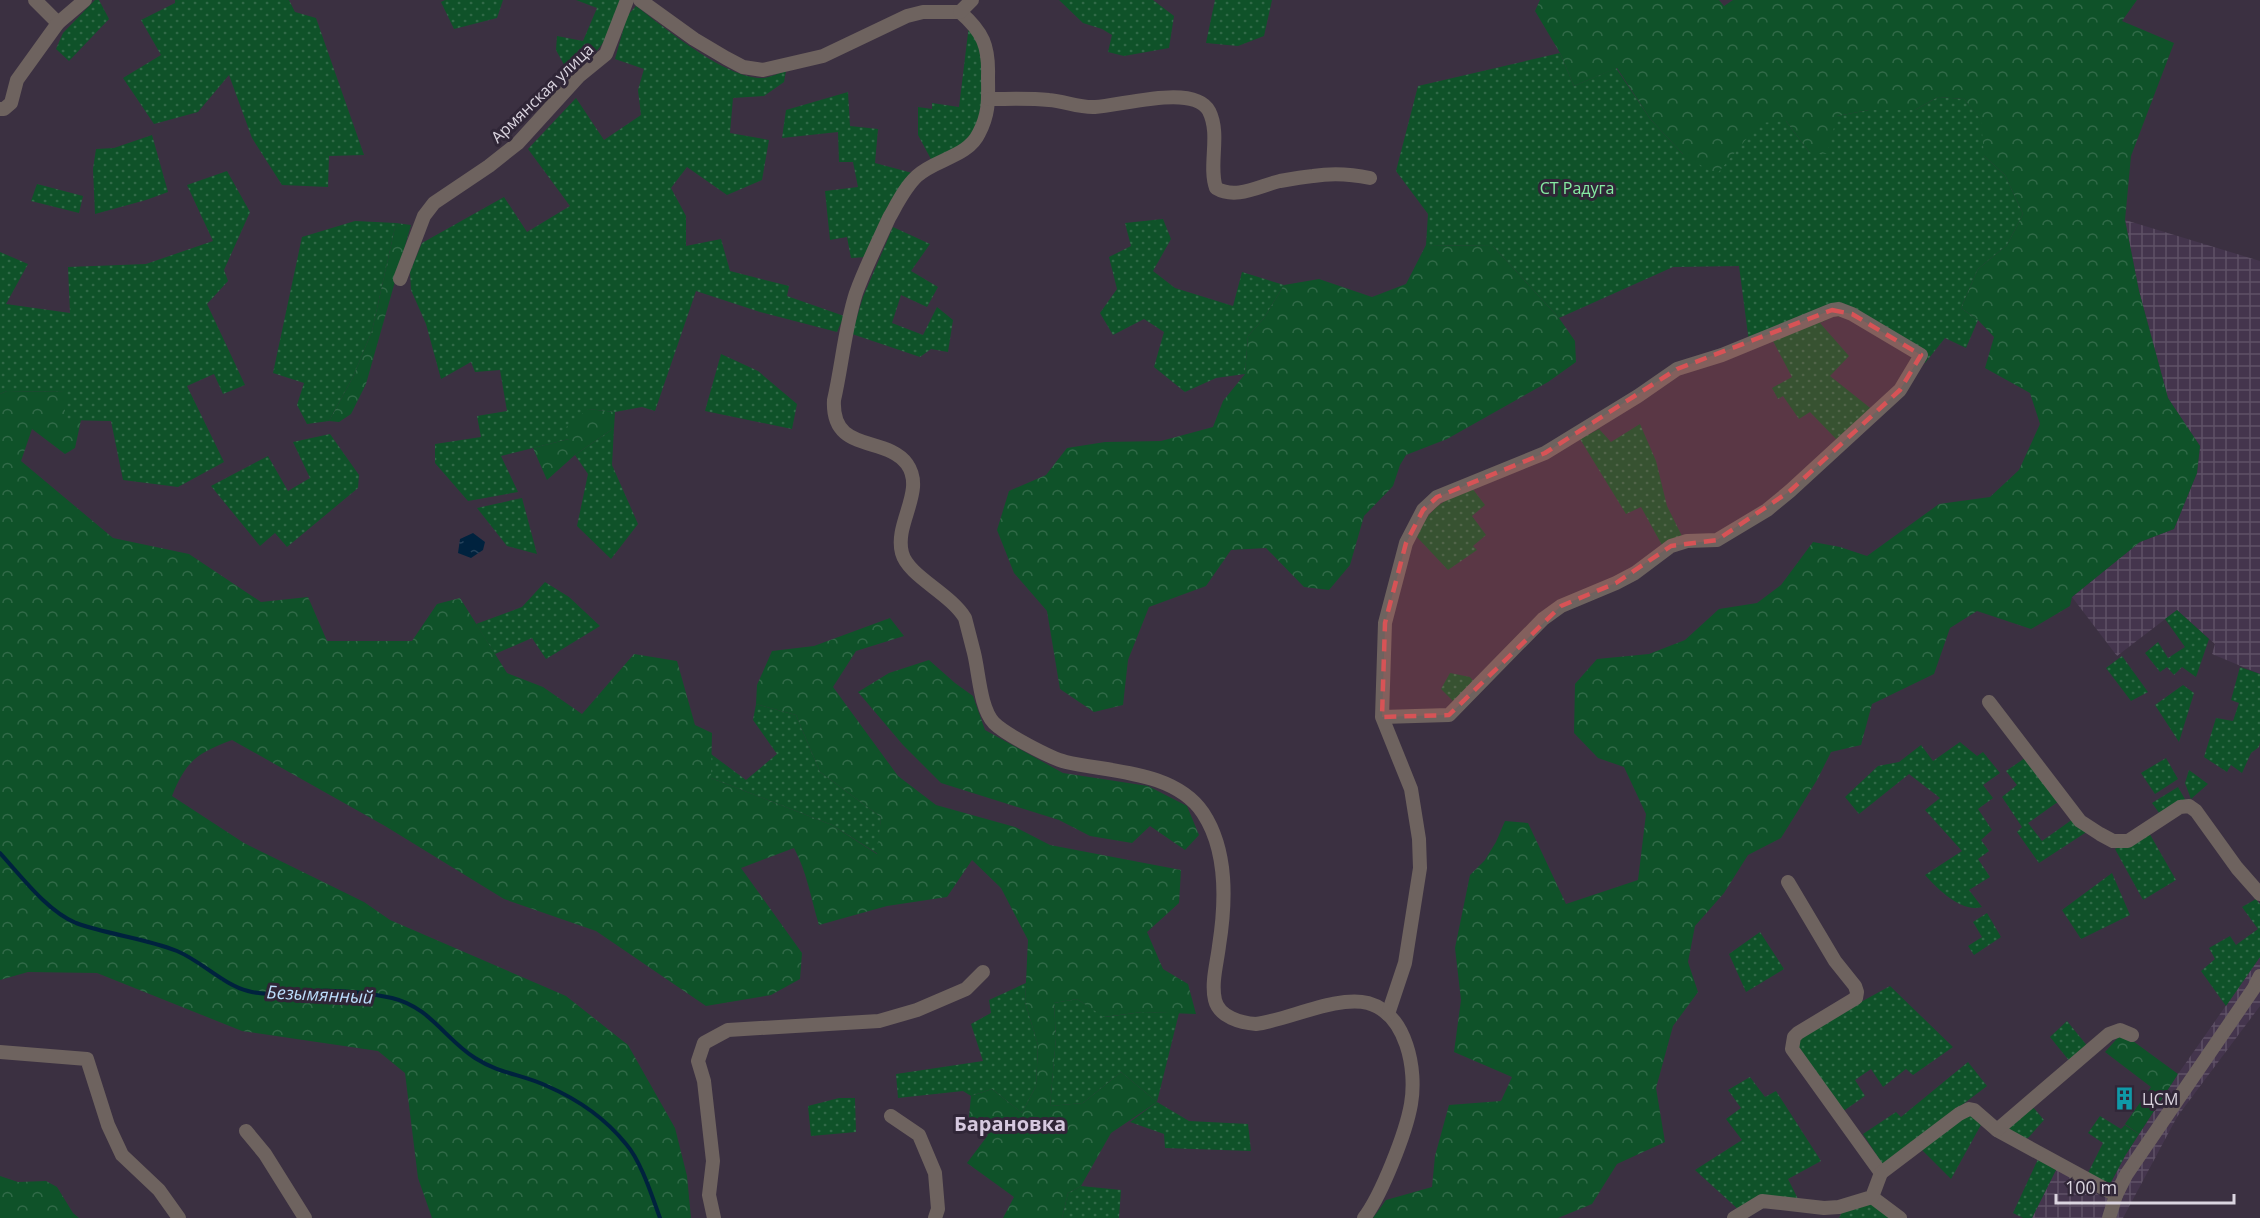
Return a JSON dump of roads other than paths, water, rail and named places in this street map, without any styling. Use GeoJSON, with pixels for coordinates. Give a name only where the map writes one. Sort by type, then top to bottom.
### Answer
{"type":"FeatureCollection","features":[{"type":"Feature","properties":{"kind":"street"},"geometry":{"type":"LineString","coordinates":[[35,0],[58,23]]}},
{"type":"Feature","properties":{"kind":"street"},"geometry":{"type":"LineString","coordinates":[[0,110],[11,103],[17,80],[58,23],[85,0]]}},
{"type":"Feature","properties":{"kind":"street","name":"Армянская улица"},"geometry":{"type":"LineString","coordinates":[[400,279],[424,216],[434,203],[489,166],[518,142],[579,76],[606,54],[627,0]]}},
{"type":"Feature","properties":{"kind":"street"},"geometry":{"type":"LineString","coordinates":[[640,0],[694,39],[726,58],[743,67],[763,70],[823,56],[907,16],[923,12],[960,12],[971,22],[987,48],[989,99],[979,135],[965,150],[944,159],[917,176],[903,193],[856,293],[834,400],[835,418],[846,434],[887,451],[903,459],[908,465],[914,485],[902,536],[903,555],[916,573],[958,606],[964,618],[974,653],[983,700],[993,722],[1014,737],[1062,761],[1165,783],[1191,798],[1202,812],[1212,828],[1221,863],[1222,930],[1215,977],[1215,1001],[1221,1011],[1245,1023],[1256,1024],[1332,1005],[1359,1002],[1378,1007],[1396,1023],[1404,1040],[1410,1064],[1413,1085],[1411,1105],[1404,1131],[1373,1206],[1364,1218]]}},
{"type":"Feature","properties":{"kind":"street"},"geometry":{"type":"LineString","coordinates":[[960,12],[972,0]]}},
{"type":"Feature","properties":{"kind":"street"},"geometry":{"type":"LineString","coordinates":[[989,99],[1050,100],[1093,108],[1168,97],[1196,99],[1208,110],[1215,143],[1214,181],[1216,188],[1223,192],[1244,193],[1279,182],[1315,175],[1351,174],[1370,178]]}},
{"type":"Feature","properties":{"kind":"street"},"geometry":{"type":"LineString","coordinates":[[1382,717],[1449,715],[1535,627],[1562,606],[1625,578],[1671,546],[1686,541],[1717,540],[1767,510],[1896,394],[1921,356],[1852,314],[1839,309],[1832,310],[1722,355],[1677,369],[1638,396],[1545,453],[1437,497],[1423,510],[1406,543],[1385,623],[1382,717],[1411,789],[1419,840],[1420,868],[1405,963],[1388,1014]]}},
{"type":"Feature","properties":{"kind":"street"},"geometry":{"type":"LineString","coordinates":[[1989,702],[2080,821],[2113,840],[2128,841],[2180,807],[2188,806],[2196,811],[2237,868],[2260,894]]}},
{"type":"Feature","properties":{"kind":"street"},"geometry":{"type":"LineString","coordinates":[[1788,882],[1835,961],[1855,986],[1857,992],[1856,998],[1798,1033],[1794,1037],[1792,1048],[1881,1173]]}},
{"type":"Feature","properties":{"kind":"street"},"geometry":{"type":"LineString","coordinates":[[714,1218],[710,1196],[713,1161],[704,1081],[698,1061],[704,1043],[728,1030],[879,1021],[917,1010],[966,989],[983,972]]}},
{"type":"Feature","properties":{"kind":"street"},"geometry":{"type":"LineString","coordinates":[[2109,1218],[2116,1195],[2126,1175],[2260,976]]}},
{"type":"Feature","properties":{"kind":"street"},"geometry":{"type":"LineString","coordinates":[[1998,1130],[2109,1034],[2120,1030],[2132,1035]]}},
{"type":"Feature","properties":{"kind":"street"},"geometry":{"type":"LineString","coordinates":[[0,1052],[87,1059],[108,1125],[122,1155],[159,1190],[179,1218]]}},
{"type":"Feature","properties":{"kind":"street"},"geometry":{"type":"LineString","coordinates":[[1872,1197],[1881,1173],[1944,1124],[1969,1109],[1974,1110],[1998,1130],[2116,1195]]}},
{"type":"Feature","properties":{"kind":"street"},"geometry":{"type":"LineString","coordinates":[[891,1116],[920,1135],[935,1173],[938,1209],[936,1218]]}},
{"type":"Feature","properties":{"kind":"street"},"geometry":{"type":"LineString","coordinates":[[246,1131],[265,1154],[305,1218]]}},
{"type":"Feature","properties":{"kind":"street"},"geometry":{"type":"LineString","coordinates":[[1734,1218],[1762,1201],[1824,1208],[1839,1207],[1872,1197]]}},
{"type":"Feature","properties":{"kind":"street"},"geometry":{"type":"LineString","coordinates":[[1872,1197],[1900,1218]]}},
{"type":"Feature","properties":{"kind":"water"},"geometry":{"type":"Polygon","coordinates":[[[473,533],[485,542],[483,550],[471,558],[458,553],[460,539],[473,533]]]}},
{"type":"Feature","properties":{"kind":"waterway","name":"Безымянный"},"geometry":{"type":"LineString","coordinates":[[0,853],[45,902],[65,917],[89,927],[177,951],[239,988],[264,994],[325,991],[364,993],[392,998],[417,1008],[475,1058],[558,1091],[580,1103],[600,1118],[618,1135],[637,1160],[660,1218]]}},
{"type":"Feature","properties":{"kind":"place","name":"ЦСМ"},"geometry":{"type":"Point","coordinates":[2124,1099]}},
{"type":"Feature","properties":{"kind":"district","name":"Барановка"},"geometry":{"type":"Point","coordinates":[1010,1123]}},
{"type":"Feature","properties":{"kind":"park label","name":"СТ Радуга"},"geometry":{"type":"Point","coordinates":[1577,188]}}]}
